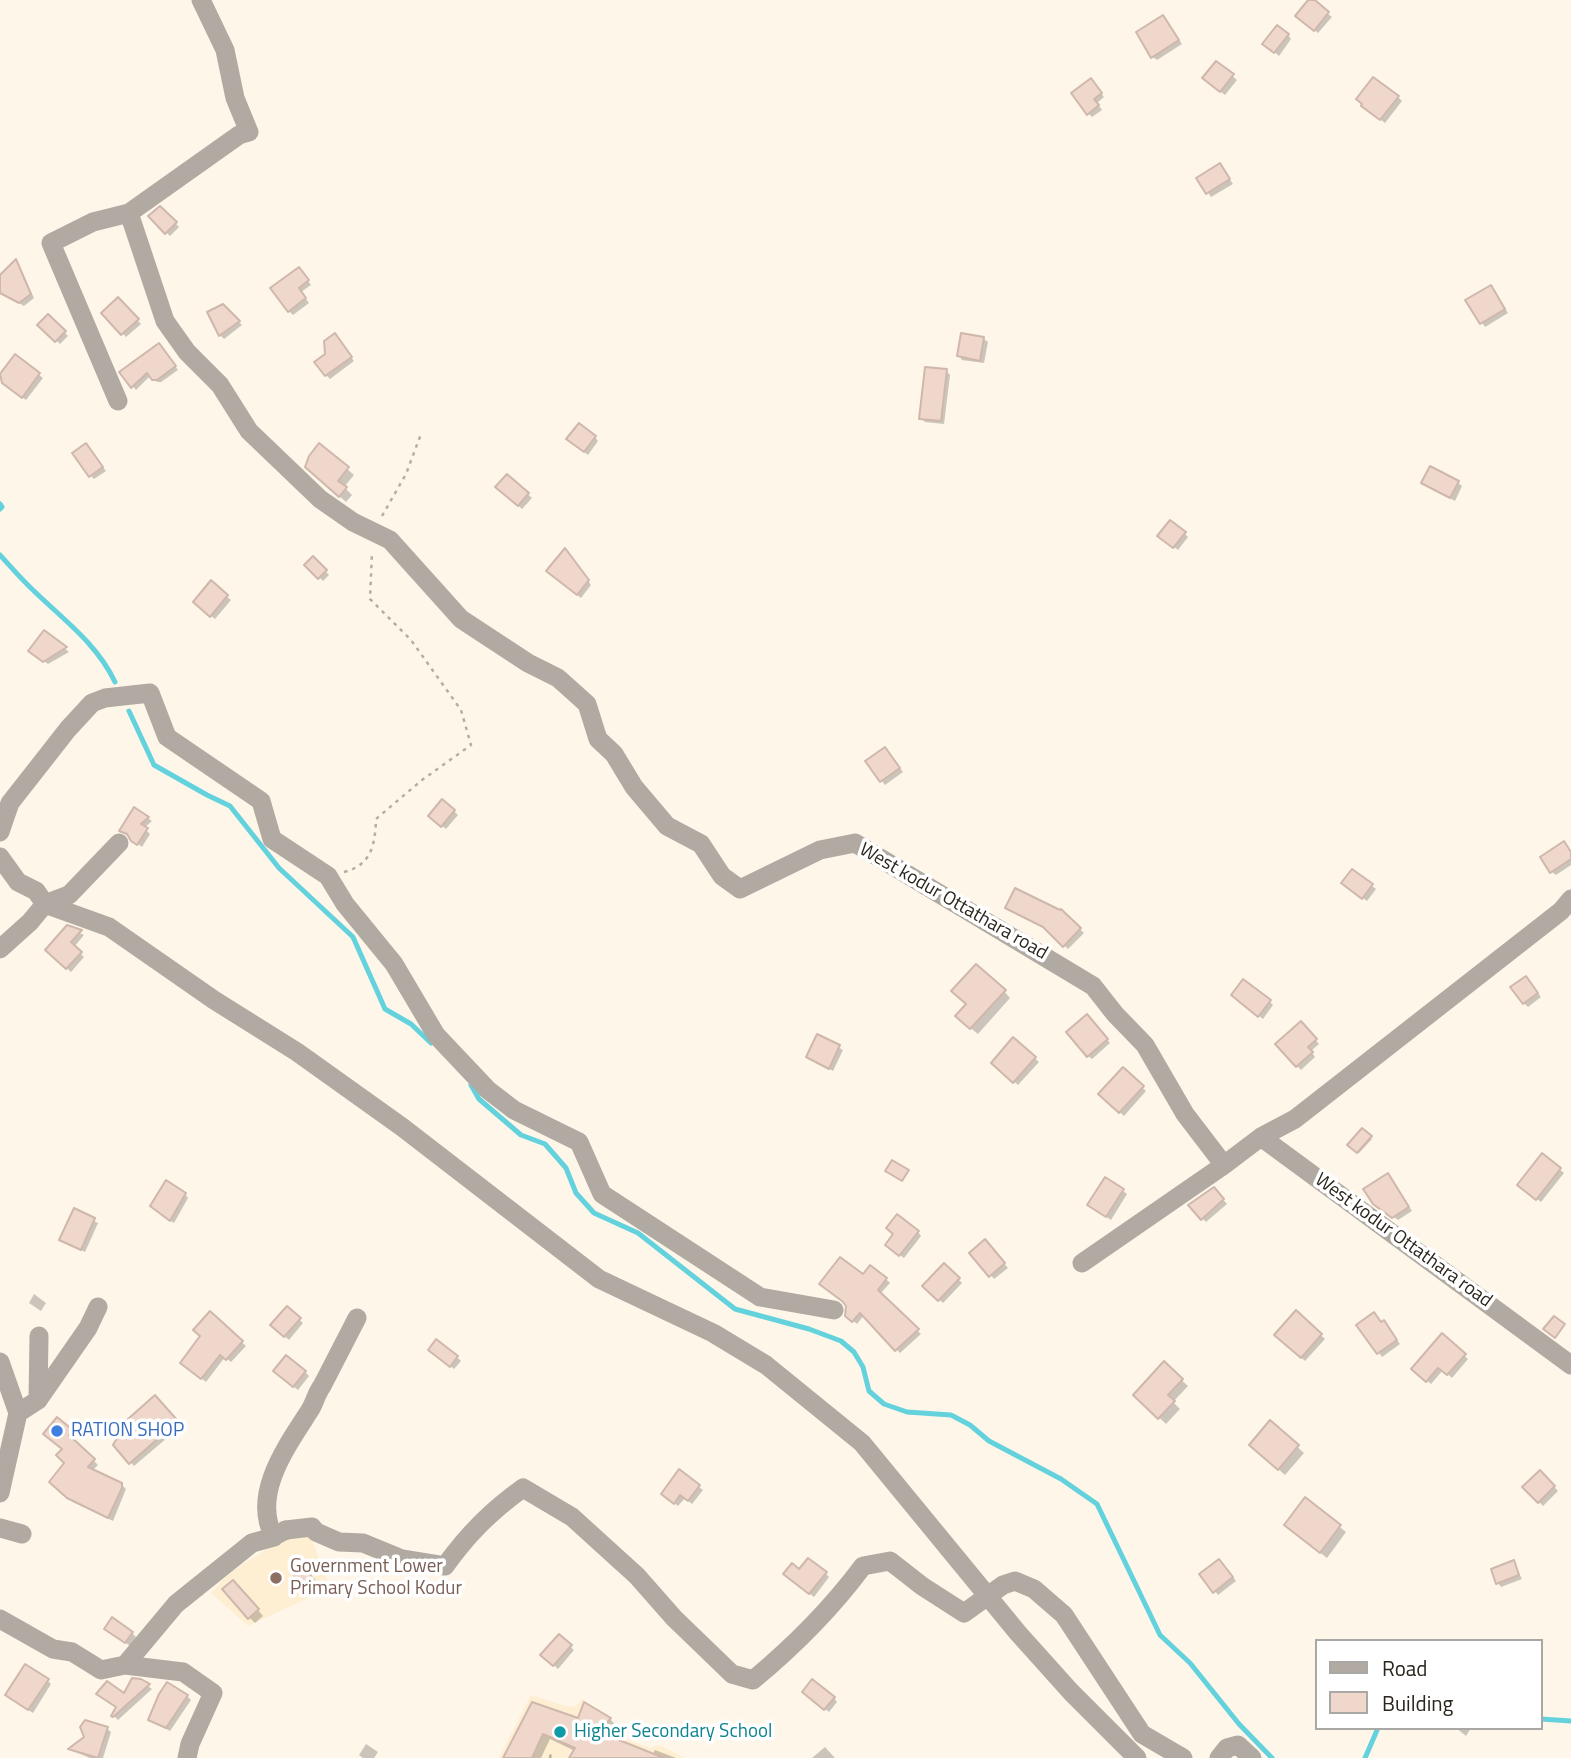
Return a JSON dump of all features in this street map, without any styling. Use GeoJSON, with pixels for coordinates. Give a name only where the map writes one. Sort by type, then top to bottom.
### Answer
{"type":"FeatureCollection","features":[{"type":"Feature","properties":{"kind":"street"},"geometry":{"type":"LineString","coordinates":[[118,401],[51,243],[93,222],[129,213],[239,135],[249,132],[235,98],[225,50],[201,0]]}},
{"type":"Feature","properties":{"kind":"street","name":"West kodur Ottathara road"},"geometry":{"type":"LineString","coordinates":[[129,213],[165,321],[187,352],[220,385],[249,431],[320,499],[353,522],[390,540],[461,619],[528,663],[558,678],[587,704],[598,739],[614,754],[634,787],[667,826],[702,844],[722,876],[740,888],[820,850],[855,843],[1093,986],[1145,1045],[1185,1114],[1224,1165]]}},
{"type":"Feature","properties":{"kind":"street"},"geometry":{"type":"LineString","coordinates":[[0,832],[10,803],[35,769],[92,703],[105,698],[150,693],[167,737],[261,801],[272,839],[328,876],[345,904],[394,964],[436,1035],[488,1090],[514,1110],[579,1142],[602,1194],[760,1297],[834,1310]]}},
{"type":"Feature","properties":{"kind":"street"},"geometry":{"type":"LineString","coordinates":[[0,949],[30,922],[45,904],[69,895],[119,843]]}},
{"type":"Feature","properties":{"kind":"street"},"geometry":{"type":"LineString","coordinates":[[0,858],[18,882],[36,891],[45,904],[109,927],[214,1000],[297,1052],[402,1127],[599,1279],[713,1333],[766,1365],[862,1443],[1070,1692],[1137,1758]]}},
{"type":"Feature","properties":{"kind":"street"},"geometry":{"type":"LineString","coordinates":[[1082,1264],[1261,1137],[1294,1119],[1561,911],[1571,899]]}},
{"type":"Feature","properties":{"kind":"street","name":"West kodur Ottathara road"},"geometry":{"type":"LineString","coordinates":[[1261,1137],[1571,1365]]}},
{"type":"Feature","properties":{"kind":"street"},"geometry":{"type":"LineString","coordinates":[[18,1413],[38,1400],[88,1328],[98,1307]]}},
{"type":"Feature","properties":{"kind":"street"},"geometry":{"type":"LineString","coordinates":[[276,1535],[274,1537],[265,1513],[273,1475],[357,1318]]}},
{"type":"Feature","properties":{"kind":"street"},"geometry":{"type":"LineString","coordinates":[[38,1400],[40,1336]]}},
{"type":"Feature","properties":{"kind":"street"},"geometry":{"type":"LineString","coordinates":[[0,1362],[18,1413],[0,1493]]}},
{"type":"Feature","properties":{"kind":"street"},"geometry":{"type":"LineString","coordinates":[[125,1665],[176,1604],[252,1543],[312,1527],[316,1532],[339,1542],[363,1543],[402,1559],[445,1566],[461,1544],[493,1510],[523,1488],[580,1524],[637,1576],[674,1618],[732,1674],[753,1680],[814,1625],[863,1566],[890,1561],[964,1613],[1003,1585],[1015,1581],[1034,1589],[1065,1615],[1142,1734],[1183,1758]]}},
{"type":"Feature","properties":{"kind":"street"},"geometry":{"type":"LineString","coordinates":[[0,1528],[22,1534]]}},
{"type":"Feature","properties":{"kind":"street"},"geometry":{"type":"LineString","coordinates":[[0,1619],[53,1649],[72,1652],[100,1670],[125,1665],[183,1672],[213,1693],[190,1744],[187,1758]]}},
{"type":"Feature","properties":{"kind":"street"},"geometry":{"type":"LineString","coordinates":[[1219,1758],[1227,1748],[1238,1745],[1252,1758]]}},
{"type":"Feature","properties":{"kind":"path"},"geometry":{"type":"LineString","coordinates":[[328,876],[358,868],[375,845],[376,819],[422,780],[471,745],[461,710],[411,640],[370,599],[373,532],[406,474],[421,434]]}},
{"type":"Feature","properties":{"kind":"path"},"geometry":{"type":"LineString","coordinates":[[550,1758],[551,1753]]}},
{"type":"Feature","properties":{"kind":"shaded area","name":"Government Lower Primary School Kodur"},"geometry":{"type":"Polygon","coordinates":[[[308,1530],[328,1582],[319,1593],[248,1626],[211,1593],[229,1573],[277,1543],[308,1530]]]}},
{"type":"Feature","properties":{"kind":"shaded area"},"geometry":{"type":"Polygon","coordinates":[[[531,1695],[569,1707],[576,1706],[582,1699],[611,1718],[609,1727],[614,1734],[650,1748],[659,1745],[684,1758],[499,1758],[531,1695]]]}},
{"type":"Feature","properties":{"kind":"building"},"geometry":{"type":"Polygon","coordinates":[[[1308,0],[1315,0],[1329,12],[1314,31],[1295,16],[1308,0]]]}},
{"type":"Feature","properties":{"kind":"building"},"geometry":{"type":"Polygon","coordinates":[[[1163,15],[1179,40],[1151,58],[1136,32],[1163,15]]]}},
{"type":"Feature","properties":{"kind":"building"},"geometry":{"type":"Polygon","coordinates":[[[1277,25],[1289,34],[1274,53],[1262,44],[1277,25]]]}},
{"type":"Feature","properties":{"kind":"building"},"geometry":{"type":"Polygon","coordinates":[[[1216,61],[1234,74],[1220,92],[1202,78],[1216,61]]]}},
{"type":"Feature","properties":{"kind":"building"},"geometry":{"type":"Polygon","coordinates":[[[1373,77],[1399,96],[1380,120],[1356,99],[1373,77]]]}},
{"type":"Feature","properties":{"kind":"building"},"geometry":{"type":"Polygon","coordinates":[[[1091,78],[1102,93],[1094,99],[1099,105],[1087,115],[1071,93],[1091,78]]]}},
{"type":"Feature","properties":{"kind":"building"},"geometry":{"type":"Polygon","coordinates":[[[1220,163],[1230,179],[1206,194],[1196,178],[1220,163]]]}},
{"type":"Feature","properties":{"kind":"building"},"geometry":{"type":"Polygon","coordinates":[[[160,206],[177,222],[165,234],[148,216],[160,206]]]}},
{"type":"Feature","properties":{"kind":"building"},"geometry":{"type":"Polygon","coordinates":[[[16,259],[31,294],[19,303],[0,293],[0,275],[16,259]]]}},
{"type":"Feature","properties":{"kind":"building"},"geometry":{"type":"Polygon","coordinates":[[[299,267],[309,280],[299,288],[306,298],[288,312],[270,288],[299,267]]]}},
{"type":"Feature","properties":{"kind":"building"},"geometry":{"type":"Polygon","coordinates":[[[1491,285],[1505,309],[1480,324],[1465,300],[1491,285]]]}},
{"type":"Feature","properties":{"kind":"building"},"geometry":{"type":"Polygon","coordinates":[[[118,297],[139,319],[121,335],[101,313],[118,297]]]}},
{"type":"Feature","properties":{"kind":"building"},"geometry":{"type":"Polygon","coordinates":[[[223,304],[240,321],[219,336],[207,312],[223,304]]]}},
{"type":"Feature","properties":{"kind":"building"},"geometry":{"type":"Polygon","coordinates":[[[48,314],[66,331],[55,342],[37,325],[48,314]]]}},
{"type":"Feature","properties":{"kind":"building"},"geometry":{"type":"Polygon","coordinates":[[[335,333],[352,357],[325,376],[314,362],[325,354],[324,341],[335,333]]]}},
{"type":"Feature","properties":{"kind":"building"},"geometry":{"type":"Polygon","coordinates":[[[961,333],[984,337],[980,361],[957,356],[961,333]]]}},
{"type":"Feature","properties":{"kind":"building"},"geometry":{"type":"Polygon","coordinates":[[[159,343],[176,366],[157,380],[152,380],[147,373],[131,388],[119,372],[159,343]]]}},
{"type":"Feature","properties":{"kind":"building"},"geometry":{"type":"Polygon","coordinates":[[[15,354],[40,373],[22,398],[2,383],[0,374],[15,354]]]}},
{"type":"Feature","properties":{"kind":"building"},"geometry":{"type":"Polygon","coordinates":[[[925,367],[947,369],[941,421],[919,419],[925,367]]]}},
{"type":"Feature","properties":{"kind":"building"},"geometry":{"type":"Polygon","coordinates":[[[579,423],[596,436],[584,452],[566,439],[579,423]]]}},
{"type":"Feature","properties":{"kind":"building"},"geometry":{"type":"Polygon","coordinates":[[[86,443],[103,467],[89,477],[72,453],[86,443]]]}},
{"type":"Feature","properties":{"kind":"building"},"geometry":{"type":"Polygon","coordinates":[[[319,443],[349,467],[338,481],[347,487],[339,497],[305,467],[319,443]]]}},
{"type":"Feature","properties":{"kind":"building"},"geometry":{"type":"Polygon","coordinates":[[[1430,466],[1459,481],[1450,498],[1421,483],[1430,466]]]}},
{"type":"Feature","properties":{"kind":"building"},"geometry":{"type":"Polygon","coordinates":[[[507,474],[529,493],[518,506],[495,487],[507,474]]]}},
{"type":"Feature","properties":{"kind":"building"},"geometry":{"type":"Polygon","coordinates":[[[1170,520],[1186,532],[1173,548],[1157,536],[1170,520]]]}},
{"type":"Feature","properties":{"kind":"building"},"geometry":{"type":"Polygon","coordinates":[[[565,548],[589,580],[577,595],[546,571],[565,548]]]}},
{"type":"Feature","properties":{"kind":"building"},"geometry":{"type":"Polygon","coordinates":[[[313,556],[327,570],[318,579],[304,565],[313,556]]]}},
{"type":"Feature","properties":{"kind":"building"},"geometry":{"type":"Polygon","coordinates":[[[211,580],[228,595],[210,617],[193,602],[211,580]]]}},
{"type":"Feature","properties":{"kind":"building"},"geometry":{"type":"Polygon","coordinates":[[[44,630],[67,647],[43,662],[28,651],[44,630]]]}},
{"type":"Feature","properties":{"kind":"building"},"geometry":{"type":"Polygon","coordinates":[[[885,747],[900,768],[880,782],[865,761],[885,747]]]}},
{"type":"Feature","properties":{"kind":"building"},"geometry":{"type":"Polygon","coordinates":[[[442,799],[455,810],[441,827],[428,816],[442,799]]]}},
{"type":"Feature","properties":{"kind":"building"},"geometry":{"type":"Polygon","coordinates":[[[134,807],[149,817],[141,824],[148,828],[137,845],[127,834],[119,831],[134,807]]]}},
{"type":"Feature","properties":{"kind":"building"},"geometry":{"type":"Polygon","coordinates":[[[1564,841],[1571,852],[1571,859],[1550,873],[1540,857],[1564,841]]]}},
{"type":"Feature","properties":{"kind":"building"},"geometry":{"type":"Polygon","coordinates":[[[1352,869],[1373,884],[1362,899],[1341,883],[1352,869]]]}},
{"type":"Feature","properties":{"kind":"building"},"geometry":{"type":"Polygon","coordinates":[[[1015,888],[1061,909],[1081,928],[1063,947],[1043,927],[1005,908],[1015,888]]]}},
{"type":"Feature","properties":{"kind":"building"},"geometry":{"type":"Polygon","coordinates":[[[67,925],[82,930],[71,942],[82,952],[66,969],[45,950],[67,925]]]}},
{"type":"Feature","properties":{"kind":"building"},"geometry":{"type":"Polygon","coordinates":[[[976,964],[1006,990],[970,1029],[955,1016],[966,1004],[951,991],[976,964]]]}},
{"type":"Feature","properties":{"kind":"building"},"geometry":{"type":"Polygon","coordinates":[[[1526,976],[1538,993],[1523,1004],[1510,987],[1526,976]]]}},
{"type":"Feature","properties":{"kind":"building"},"geometry":{"type":"Polygon","coordinates":[[[1243,979],[1271,1000],[1258,1017],[1231,995],[1243,979]]]}},
{"type":"Feature","properties":{"kind":"building"},"geometry":{"type":"Polygon","coordinates":[[[1087,1014],[1108,1039],[1087,1057],[1066,1032],[1087,1014]]]}},
{"type":"Feature","properties":{"kind":"building"},"geometry":{"type":"Polygon","coordinates":[[[1301,1021],[1317,1039],[1308,1047],[1313,1052],[1296,1067],[1275,1044],[1301,1021]]]}},
{"type":"Feature","properties":{"kind":"building"},"geometry":{"type":"Polygon","coordinates":[[[817,1034],[840,1045],[829,1069],[806,1057],[817,1034]]]}},
{"type":"Feature","properties":{"kind":"building"},"geometry":{"type":"Polygon","coordinates":[[[1013,1037],[1036,1057],[1013,1083],[991,1063],[1013,1037]]]}},
{"type":"Feature","properties":{"kind":"building"},"geometry":{"type":"Polygon","coordinates":[[[1123,1067],[1144,1086],[1119,1113],[1098,1094],[1123,1067]]]}},
{"type":"Feature","properties":{"kind":"building"},"geometry":{"type":"Polygon","coordinates":[[[1362,1128],[1372,1136],[1357,1153],[1347,1145],[1362,1128]]]}},
{"type":"Feature","properties":{"kind":"building"},"geometry":{"type":"Polygon","coordinates":[[[1542,1153],[1561,1168],[1536,1200],[1517,1185],[1542,1153]]]}},
{"type":"Feature","properties":{"kind":"building"},"geometry":{"type":"Polygon","coordinates":[[[892,1160],[909,1170],[902,1181],[885,1171],[892,1160]]]}},
{"type":"Feature","properties":{"kind":"building"},"geometry":{"type":"Polygon","coordinates":[[[1388,1173],[1409,1207],[1392,1218],[1373,1204],[1363,1189],[1388,1173]]]}},
{"type":"Feature","properties":{"kind":"building"},"geometry":{"type":"Polygon","coordinates":[[[1105,1177],[1124,1189],[1106,1217],[1087,1205],[1105,1177]]]}},
{"type":"Feature","properties":{"kind":"building"},"geometry":{"type":"Polygon","coordinates":[[[166,1180],[186,1193],[170,1221],[150,1206],[166,1180]]]}},
{"type":"Feature","properties":{"kind":"building"},"geometry":{"type":"Polygon","coordinates":[[[1214,1187],[1224,1199],[1201,1220],[1188,1205],[1214,1187]]]}},
{"type":"Feature","properties":{"kind":"building"},"geometry":{"type":"Polygon","coordinates":[[[74,1208],[95,1218],[81,1250],[59,1240],[74,1208]]]}},
{"type":"Feature","properties":{"kind":"building"},"geometry":{"type":"Polygon","coordinates":[[[897,1214],[919,1231],[899,1256],[885,1245],[893,1234],[886,1228],[897,1214]]]}},
{"type":"Feature","properties":{"kind":"building"},"geometry":{"type":"Polygon","coordinates":[[[985,1239],[1005,1263],[989,1277],[969,1253],[985,1239]]]}},
{"type":"Feature","properties":{"kind":"building"},"geometry":{"type":"Polygon","coordinates":[[[840,1257],[863,1274],[870,1265],[887,1278],[878,1290],[919,1329],[895,1351],[860,1313],[852,1322],[845,1316],[846,1306],[842,1301],[819,1284],[840,1257]]]}},
{"type":"Feature","properties":{"kind":"building"},"geometry":{"type":"Polygon","coordinates":[[[944,1263],[960,1278],[938,1301],[922,1286],[944,1263]]]}},
{"type":"Feature","properties":{"kind":"building"},"geometry":{"type":"Polygon","coordinates":[[[287,1306],[301,1318],[284,1337],[270,1325],[287,1306]]]}},
{"type":"Feature","properties":{"kind":"building"},"geometry":{"type":"Polygon","coordinates":[[[1296,1310],[1322,1334],[1301,1358],[1274,1335],[1296,1310]]]}},
{"type":"Feature","properties":{"kind":"building"},"geometry":{"type":"Polygon","coordinates":[[[210,1311],[243,1341],[226,1360],[220,1355],[201,1379],[180,1363],[200,1336],[193,1330],[210,1311]]]}},
{"type":"Feature","properties":{"kind":"building"},"geometry":{"type":"Polygon","coordinates":[[[1374,1312],[1381,1322],[1384,1320],[1397,1340],[1377,1354],[1356,1325],[1374,1312]]]}},
{"type":"Feature","properties":{"kind":"building"},"geometry":{"type":"Polygon","coordinates":[[[1554,1316],[1565,1324],[1555,1338],[1543,1329],[1554,1316]]]}},
{"type":"Feature","properties":{"kind":"building"},"geometry":{"type":"Polygon","coordinates":[[[1442,1333],[1466,1354],[1447,1375],[1438,1368],[1426,1382],[1411,1369],[1442,1333]]]}},
{"type":"Feature","properties":{"kind":"building"},"geometry":{"type":"Polygon","coordinates":[[[436,1339],[458,1356],[450,1367],[428,1350],[436,1339]]]}},
{"type":"Feature","properties":{"kind":"building"},"geometry":{"type":"Polygon","coordinates":[[[286,1355],[306,1371],[293,1387],[273,1371],[286,1355]]]}},
{"type":"Feature","properties":{"kind":"building"},"geometry":{"type":"Polygon","coordinates":[[[1164,1361],[1183,1379],[1168,1395],[1175,1401],[1158,1419],[1133,1395],[1164,1361]]]}},
{"type":"Feature","properties":{"kind":"building"},"geometry":{"type":"Polygon","coordinates":[[[155,1395],[178,1421],[129,1464],[113,1445],[128,1419],[155,1395]]]}},
{"type":"Feature","properties":{"kind":"building"},"geometry":{"type":"Polygon","coordinates":[[[57,1417],[73,1430],[69,1435],[95,1459],[88,1467],[122,1483],[108,1518],[67,1498],[49,1482],[64,1463],[56,1455],[62,1449],[43,1434],[57,1417]]]}},
{"type":"Feature","properties":{"kind":"building"},"geometry":{"type":"Polygon","coordinates":[[[1270,1420],[1299,1445],[1278,1470],[1249,1445],[1270,1420]]]}},
{"type":"Feature","properties":{"kind":"building"},"geometry":{"type":"Polygon","coordinates":[[[679,1469],[700,1485],[688,1501],[680,1495],[674,1504],[661,1494],[679,1469]]]}},
{"type":"Feature","properties":{"kind":"building"},"geometry":{"type":"Polygon","coordinates":[[[1540,1470],[1555,1486],[1538,1503],[1522,1487],[1540,1470]]]}},
{"type":"Feature","properties":{"kind":"building"},"geometry":{"type":"Polygon","coordinates":[[[1305,1497],[1341,1525],[1320,1553],[1284,1525],[1305,1497]]]}},
{"type":"Feature","properties":{"kind":"building"},"geometry":{"type":"Polygon","coordinates":[[[808,1558],[827,1572],[809,1594],[783,1574],[792,1563],[799,1569],[808,1558]]]}},
{"type":"Feature","properties":{"kind":"building"},"geometry":{"type":"Polygon","coordinates":[[[1219,1559],[1233,1577],[1213,1593],[1199,1574],[1219,1559]]]}},
{"type":"Feature","properties":{"kind":"building"},"geometry":{"type":"Polygon","coordinates":[[[1514,1560],[1519,1575],[1496,1584],[1491,1569],[1514,1560]]]}},
{"type":"Feature","properties":{"kind":"building"},"geometry":{"type":"Polygon","coordinates":[[[309,1571],[314,1585],[299,1590],[294,1576],[309,1571]]]}},
{"type":"Feature","properties":{"kind":"building"},"geometry":{"type":"Polygon","coordinates":[[[233,1580],[259,1609],[248,1619],[222,1589],[233,1580]]]}},
{"type":"Feature","properties":{"kind":"building"},"geometry":{"type":"Polygon","coordinates":[[[112,1617],[133,1632],[125,1643],[104,1629],[112,1617]]]}},
{"type":"Feature","properties":{"kind":"building"},"geometry":{"type":"Polygon","coordinates":[[[559,1634],[572,1645],[553,1666],[540,1655],[559,1634]]]}},
{"type":"Feature","properties":{"kind":"building"},"geometry":{"type":"Polygon","coordinates":[[[25,1664],[49,1679],[28,1710],[5,1695],[25,1664]]]}},
{"type":"Feature","properties":{"kind":"building"},"geometry":{"type":"Polygon","coordinates":[[[132,1678],[150,1684],[111,1716],[116,1707],[96,1694],[107,1681],[124,1693],[132,1678]]]}},
{"type":"Feature","properties":{"kind":"building"},"geometry":{"type":"Polygon","coordinates":[[[812,1679],[835,1697],[824,1710],[802,1692],[812,1679]]]}},
{"type":"Feature","properties":{"kind":"building"},"geometry":{"type":"Polygon","coordinates":[[[167,1682],[188,1695],[166,1728],[148,1720],[167,1682]]]}},
{"type":"Feature","properties":{"kind":"building","name":"Higher Secondary School"},"geometry":{"type":"Polygon","coordinates":[[[532,1702],[578,1718],[584,1702],[611,1718],[599,1732],[664,1758],[569,1758],[575,1748],[543,1734],[532,1758],[503,1758],[532,1702]]]}},
{"type":"Feature","properties":{"kind":"building"},"geometry":{"type":"Polygon","coordinates":[[[85,1720],[108,1727],[98,1758],[68,1749],[84,1737],[80,1727],[85,1720]]]}},
{"type":"Feature","properties":{"kind":"waterway"},"geometry":{"type":"LineString","coordinates":[[0,504],[0,509]]}},
{"type":"Feature","properties":{"kind":"waterway"},"geometry":{"type":"LineString","coordinates":[[0,555],[89,644],[108,668],[115,682]]}},
{"type":"Feature","properties":{"kind":"waterway"},"geometry":{"type":"LineString","coordinates":[[129,711],[154,765],[230,806],[279,868],[353,937],[385,1009],[411,1024],[431,1043]]}},
{"type":"Feature","properties":{"kind":"waterway"},"geometry":{"type":"LineString","coordinates":[[471,1085],[479,1099],[521,1135],[545,1144],[566,1168],[576,1193],[594,1213],[638,1233],[735,1309],[809,1329],[841,1341],[854,1352],[863,1367],[869,1391],[884,1404],[907,1412],[951,1415],[970,1425],[989,1441],[1061,1479],[1097,1504],[1160,1635],[1190,1663],[1239,1724],[1272,1758]]}},
{"type":"Feature","properties":{"kind":"waterway"},"geometry":{"type":"LineString","coordinates":[[1543,1719],[1571,1721]]}},
{"type":"Feature","properties":{"kind":"waterway"},"geometry":{"type":"LineString","coordinates":[[1365,1758],[1377,1730]]}},
{"type":"Feature","properties":{"kind":"place","name":"RATION SHOP"},"geometry":{"type":"Point","coordinates":[57,1431]}},
{"type":"Feature","properties":{"kind":"place","name":"Government Lower Primary School Kodur"},"geometry":{"type":"Point","coordinates":[276,1578]}},
{"type":"Feature","properties":{"kind":"place","name":"Higher Secondary School"},"geometry":{"type":"Point","coordinates":[560,1732]}}]}
